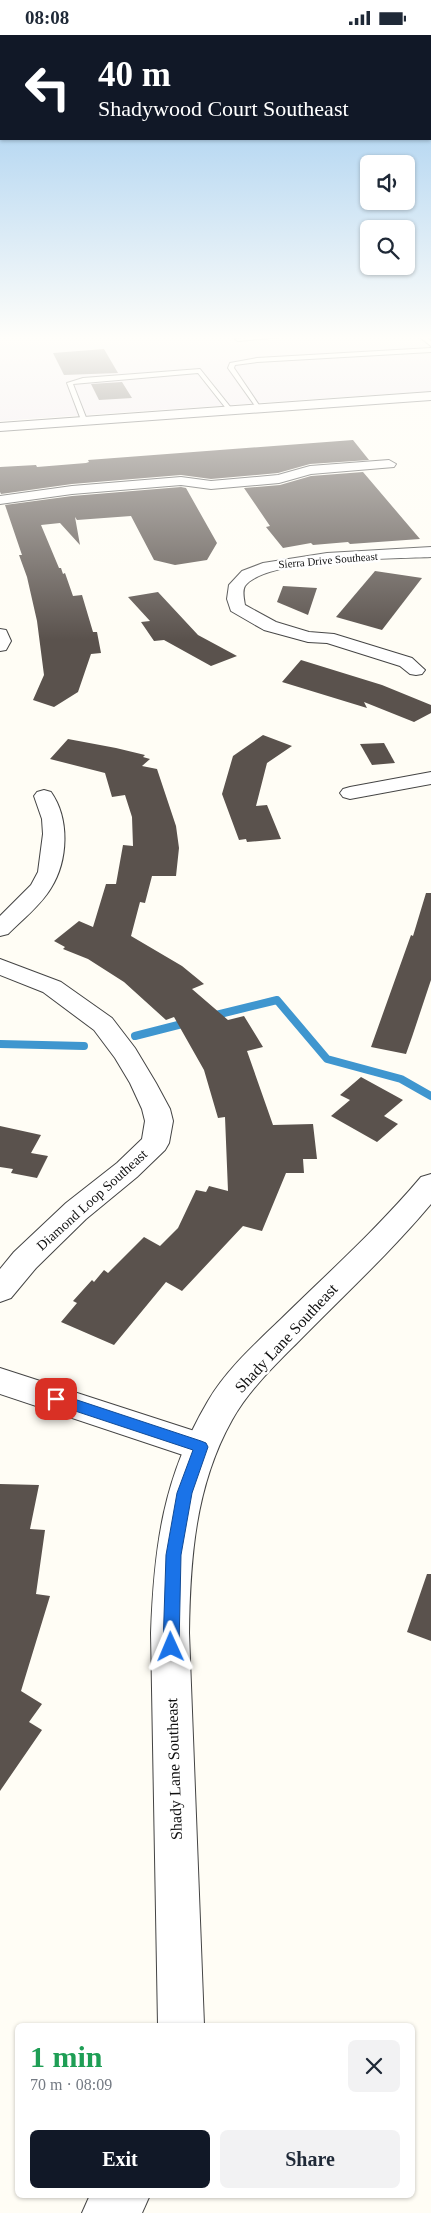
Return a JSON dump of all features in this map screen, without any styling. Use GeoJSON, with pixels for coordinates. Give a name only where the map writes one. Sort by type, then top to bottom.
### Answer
{"type":"FeatureCollection","features":[{"type":"Feature","properties":{"kind":"street"},"geometry":{"type":"LineString","coordinates":[[0,500],[72,490],[181,481],[211,485],[279,479],[310,470],[389,464]]}},
{"type":"Feature","properties":{"kind":"street","name":"Sierra Drive Southeast"},"geometry":{"type":"LineString","coordinates":[[423,673],[393,670],[318,647],[308,637],[270,626],[237,607],[235,598],[237,585],[248,574],[270,565],[348,556],[431,551]]}},
{"type":"Feature","properties":{"kind":"street","name":"Sierra Drive Southeast"},"geometry":{"type":"LineString","coordinates":[[406,554],[431,559]]}},
{"type":"Feature","properties":{"kind":"street"},"geometry":{"type":"LineString","coordinates":[[0,634],[2,641],[0,646]]}},
{"type":"Feature","properties":{"kind":"street"},"geometry":{"type":"LineString","coordinates":[[431,778],[350,793],[431,790]]}},
{"type":"Feature","properties":{"kind":"street"},"geometry":{"type":"LineString","coordinates":[[0,929],[40,888],[49,873],[54,834],[53,819],[44,796]]}},
{"type":"Feature","properties":{"kind":"street","name":"Diamond Loop Southeast"},"geometry":{"type":"LineString","coordinates":[[0,965],[52,987],[103,1024],[126,1054],[143,1083],[156,1109],[159,1121],[155,1143],[127,1170],[76,1211],[25,1260],[0,1290]]}},
{"type":"Feature","properties":{"kind":"street","name":"Shady Lane Southeast"},"geometry":{"type":"LineString","coordinates":[[181,2023],[170,1627],[174,1555],[185,1493],[201,1447],[221,1409],[265,1356],[426,1197]]}},
{"type":"Feature","properties":{"kind":"street"},"geometry":{"type":"LineString","coordinates":[[0,1381],[201,1447]]}},
{"type":"Feature","properties":{"kind":"street"},"geometry":{"type":"LineString","coordinates":[[108,2213],[122,2198]]}},
{"type":"Feature","properties":{"kind":"building"},"geometry":{"type":"Polygon","coordinates":[[[353,440],[369,460],[310,464],[278,473],[211,479],[181,475],[72,484],[1,494],[0,492],[0,467],[36,465],[37,467],[86,463],[89,462],[88,460],[353,440]]]}},
{"type":"Feature","properties":{"kind":"building"},"geometry":{"type":"Polygon","coordinates":[[[363,472],[420,539],[350,544],[348,542],[313,545],[311,543],[283,548],[266,527],[270,526],[244,488],[280,485],[311,476],[363,472]]]}},
{"type":"Feature","properties":{"kind":"building"},"geometry":{"type":"Polygon","coordinates":[[[186,488],[217,543],[207,560],[175,565],[154,560],[131,516],[77,520],[75,517],[80,545],[60,523],[41,525],[59,568],[61,568],[63,574],[65,573],[73,596],[82,595],[93,632],[97,632],[101,653],[91,654],[78,692],[54,707],[33,700],[44,675],[37,621],[27,577],[19,555],[22,555],[5,505],[72,496],[186,488]]]}},
{"type":"Feature","properties":{"kind":"building"},"geometry":{"type":"Polygon","coordinates":[[[375,571],[422,578],[382,630],[336,617],[375,571]]]}},
{"type":"Feature","properties":{"kind":"building"},"geometry":{"type":"Polygon","coordinates":[[[283,586],[317,588],[308,615],[277,602],[283,586]]]}},
{"type":"Feature","properties":{"kind":"building"},"geometry":{"type":"Polygon","coordinates":[[[158,592],[198,635],[237,656],[211,666],[164,640],[154,641],[141,622],[150,621],[128,597],[158,592]]]}},
{"type":"Feature","properties":{"kind":"building"},"geometry":{"type":"Polygon","coordinates":[[[301,660],[382,685],[431,705],[431,713],[414,722],[364,702],[367,708],[282,682],[301,660]]]}},
{"type":"Feature","properties":{"kind":"building"},"geometry":{"type":"Polygon","coordinates":[[[263,735],[292,746],[267,763],[256,806],[267,805],[281,839],[247,842],[246,839],[239,840],[222,794],[233,756],[263,735]]]}},
{"type":"Feature","properties":{"kind":"building"},"geometry":{"type":"Polygon","coordinates":[[[68,739],[145,755],[143,757],[150,759],[142,766],[157,769],[176,826],[179,848],[176,876],[152,876],[145,903],[140,902],[131,936],[182,966],[204,984],[192,989],[228,1020],[244,1016],[263,1047],[247,1051],[273,1125],[313,1124],[317,1159],[303,1159],[304,1173],[286,1173],[262,1231],[243,1226],[182,1291],[166,1282],[114,1345],[61,1322],[77,1303],[73,1301],[92,1280],[94,1282],[104,1270],[108,1273],[144,1237],[160,1246],[178,1228],[196,1190],[206,1192],[209,1186],[228,1191],[225,1117],[218,1118],[204,1070],[174,1017],[166,1020],[124,982],[88,959],[63,949],[65,947],[54,941],[79,921],[93,927],[106,884],[116,884],[123,845],[133,846],[132,817],[125,795],[112,797],[105,773],[50,759],[68,739]]]}},
{"type":"Feature","properties":{"kind":"building"},"geometry":{"type":"Polygon","coordinates":[[[384,743],[395,763],[372,765],[360,744],[384,743]]]}},
{"type":"Feature","properties":{"kind":"building"},"geometry":{"type":"Polygon","coordinates":[[[426,893],[431,893],[431,980],[406,1054],[371,1047],[411,935],[413,936],[426,893]]]}},
{"type":"Feature","properties":{"kind":"building"},"geometry":{"type":"Polygon","coordinates":[[[361,1077],[403,1100],[384,1116],[398,1124],[377,1142],[331,1116],[350,1100],[340,1095],[361,1077]]]}},
{"type":"Feature","properties":{"kind":"building"},"geometry":{"type":"Polygon","coordinates":[[[0,1126],[41,1135],[31,1153],[48,1156],[37,1178],[11,1173],[13,1169],[0,1167],[0,1126]]]}},
{"type":"Feature","properties":{"kind":"building"},"geometry":{"type":"Polygon","coordinates":[[[0,1484],[39,1485],[30,1529],[45,1530],[36,1594],[50,1596],[21,1691],[42,1704],[29,1722],[42,1730],[0,1791],[0,1484]]]}},
{"type":"Feature","properties":{"kind":"building"},"geometry":{"type":"Polygon","coordinates":[[[427,1574],[431,1574],[431,1641],[407,1632],[427,1574]]]}},
{"type":"Feature","properties":{"kind":"waterway"},"geometry":{"type":"LineString","coordinates":[[212,1016],[277,1000],[327,1059],[401,1079],[431,1096]]}},
{"type":"Feature","properties":{"kind":"waterway"},"geometry":{"type":"LineString","coordinates":[[135,1036],[186,1023]]}},
{"type":"Feature","properties":{"kind":"waterway"},"geometry":{"type":"LineString","coordinates":[[0,1044],[84,1046]]}},
{"type":"Feature","properties":{"kind":"route"},"geometry":{"type":"LineString","coordinates":[[56,1399],[201,1447],[185,1493],[174,1555],[170,1627],[171,1647]]}}]}
